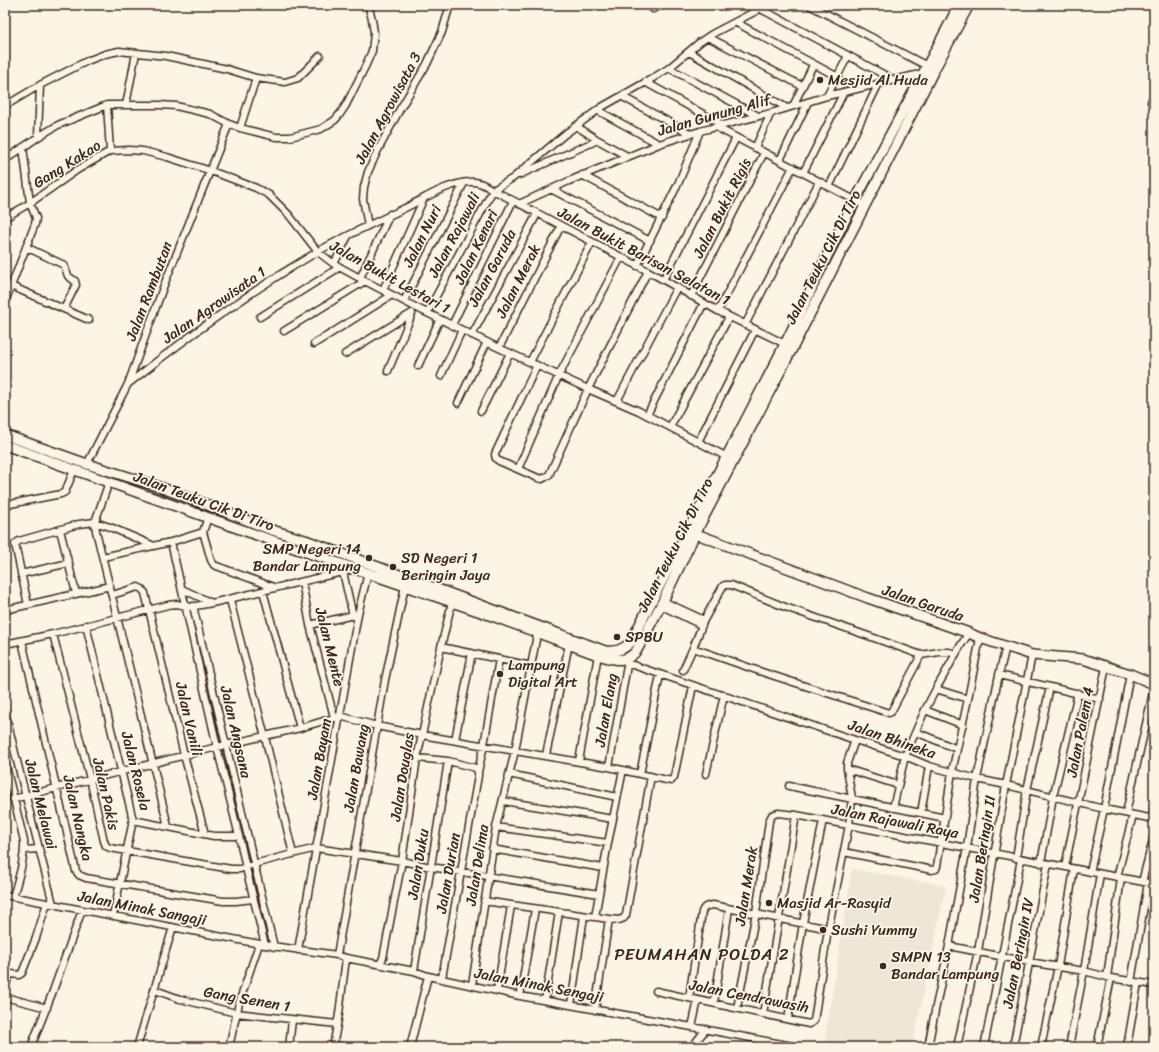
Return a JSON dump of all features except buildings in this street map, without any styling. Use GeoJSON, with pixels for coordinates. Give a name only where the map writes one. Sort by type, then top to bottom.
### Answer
{"type":"FeatureCollection","features":[{"type":"Feature","properties":{"kind":"street"},"geometry":{"type":"LineString","coordinates":[[5,160],[58,125],[107,105],[176,106],[210,114],[240,128],[276,137],[290,137],[321,129],[335,120],[340,114],[352,94],[372,51],[374,33],[368,5]]}},
{"type":"Feature","properties":{"kind":"street","name":"Jalan Agrowisata 3"},"geometry":{"type":"LineString","coordinates":[[368,226],[364,199],[364,187],[368,172],[400,109],[427,64],[442,32],[450,5]]}},
{"type":"Feature","properties":{"kind":"street"},"geometry":{"type":"LineString","coordinates":[[653,9],[661,5]]}},
{"type":"Feature","properties":{"kind":"street"},"geometry":{"type":"LineString","coordinates":[[809,5],[928,70]]}},
{"type":"Feature","properties":{"kind":"street","name":"Jalan Teuku Cik Di Tiro"},"geometry":{"type":"LineString","coordinates":[[5,445],[207,519],[341,559],[538,629],[605,651],[615,651],[625,648],[631,642],[692,532],[864,205],[959,5]]}},
{"type":"Feature","properties":{"kind":"street","name":"Jalan Teuku Cik Di Tiro"},"geometry":{"type":"LineString","coordinates":[[538,629],[569,644],[616,660],[628,661],[637,650],[662,603],[692,532],[727,457],[789,346],[855,200],[928,70],[969,5]]}},
{"type":"Feature","properties":{"kind":"street"},"geometry":{"type":"LineString","coordinates":[[513,178],[597,110],[669,68],[700,42],[760,7],[894,80]]}},
{"type":"Feature","properties":{"kind":"street"},"geometry":{"type":"LineString","coordinates":[[735,22],[838,77]]}},
{"type":"Feature","properties":{"kind":"street"},"geometry":{"type":"LineString","coordinates":[[708,37],[802,86]]}},
{"type":"Feature","properties":{"kind":"street"},"geometry":{"type":"LineString","coordinates":[[5,106],[40,85],[87,61],[104,54],[119,51],[166,56],[227,69],[256,78],[285,82],[298,78],[320,56]]}},
{"type":"Feature","properties":{"kind":"street"},"geometry":{"type":"LineString","coordinates":[[689,52],[790,107],[813,64]]}},
{"type":"Feature","properties":{"kind":"street"},"geometry":{"type":"LineString","coordinates":[[126,105],[136,53]]}},
{"type":"Feature","properties":{"kind":"street"},"geometry":{"type":"LineString","coordinates":[[827,96],[848,56]]}},
{"type":"Feature","properties":{"kind":"street"},"geometry":{"type":"LineString","coordinates":[[669,68],[758,116]]}},
{"type":"Feature","properties":{"kind":"street","name":"Jalan Gunung Alif"},"geometry":{"type":"LineString","coordinates":[[516,203],[659,144],[700,131],[771,113],[827,96],[894,80],[928,70]]}},
{"type":"Feature","properties":{"kind":"street"},"geometry":{"type":"LineString","coordinates":[[240,128],[256,78]]}},
{"type":"Feature","properties":{"kind":"street"},"geometry":{"type":"LineString","coordinates":[[645,82],[723,125]]}},
{"type":"Feature","properties":{"kind":"street"},"geometry":{"type":"LineString","coordinates":[[829,187],[879,83]]}},
{"type":"Feature","properties":{"kind":"street"},"geometry":{"type":"LineString","coordinates":[[38,137],[40,85]]}},
{"type":"Feature","properties":{"kind":"street"},"geometry":{"type":"LineString","coordinates":[[803,173],[844,92]]}},
{"type":"Feature","properties":{"kind":"street"},"geometry":{"type":"LineString","coordinates":[[1154,94],[1150,101],[1154,103]]}},
{"type":"Feature","properties":{"kind":"street"},"geometry":{"type":"LineString","coordinates":[[621,96],[691,134]]}},
{"type":"Feature","properties":{"kind":"street"},"geometry":{"type":"LineString","coordinates":[[780,160],[808,102]]}},
{"type":"Feature","properties":{"kind":"street"},"geometry":{"type":"LineString","coordinates":[[107,105],[110,151]]}},
{"type":"Feature","properties":{"kind":"street"},"geometry":{"type":"LineString","coordinates":[[597,110],[659,144]]}},
{"type":"Feature","properties":{"kind":"street"},"geometry":{"type":"LineString","coordinates":[[755,148],[771,113]]}},
{"type":"Feature","properties":{"kind":"street","name":"Jalan Rambutan"},"geometry":{"type":"LineString","coordinates":[[87,464],[128,384],[164,285],[229,124]]}},
{"type":"Feature","properties":{"kind":"street"},"geometry":{"type":"LineString","coordinates":[[576,126],[628,156]]}},
{"type":"Feature","properties":{"kind":"street"},"geometry":{"type":"LineString","coordinates":[[716,127],[864,205]]}},
{"type":"Feature","properties":{"kind":"street"},"geometry":{"type":"LineString","coordinates":[[637,266],[678,184],[700,131]]}},
{"type":"Feature","properties":{"kind":"street"},"geometry":{"type":"LineString","coordinates":[[663,280],[736,138]]}},
{"type":"Feature","properties":{"kind":"street"},"geometry":{"type":"LineString","coordinates":[[493,190],[513,178],[598,140]]}},
{"type":"Feature","properties":{"kind":"street"},"geometry":{"type":"LineString","coordinates":[[5,302],[36,218],[30,203],[23,147]]}},
{"type":"Feature","properties":{"kind":"street","name":"Gang Kakao"},"geometry":{"type":"LineString","coordinates":[[5,218],[30,203],[77,170],[110,151],[143,151],[211,171]]}},
{"type":"Feature","properties":{"kind":"street","name":"Jalan Bukit Rigis"},"geometry":{"type":"LineString","coordinates":[[691,296],[764,153]]}},
{"type":"Feature","properties":{"kind":"street"},"geometry":{"type":"LineString","coordinates":[[718,311],[792,167]]}},
{"type":"Feature","properties":{"kind":"street","name":"Jalan Bukit Lestari 1"},"geometry":{"type":"LineString","coordinates":[[211,171],[256,188],[269,195],[289,215],[318,252],[362,280],[499,348],[646,415],[727,457]]}},
{"type":"Feature","properties":{"kind":"street"},"geometry":{"type":"LineString","coordinates":[[582,175],[662,218]]}},
{"type":"Feature","properties":{"kind":"street","name":"Jalan Bukit Barisan Selatan 1"},"geometry":{"type":"LineString","coordinates":[[464,183],[476,182],[493,190],[648,271],[729,317],[789,346]]}},
{"type":"Feature","properties":{"kind":"street"},"geometry":{"type":"LineString","coordinates":[[745,325],[819,182]]}},
{"type":"Feature","properties":{"kind":"street","name":"Jalan Agrowisata 1"},"geometry":{"type":"LineString","coordinates":[[128,384],[173,348],[251,293],[318,252],[390,214],[448,187],[464,183]]}},
{"type":"Feature","properties":{"kind":"street","name":"Jalan Nuri"},"geometry":{"type":"LineString","coordinates":[[404,301],[464,183]]}},
{"type":"Feature","properties":{"kind":"street"},"geometry":{"type":"LineString","coordinates":[[551,189],[650,241]]}},
{"type":"Feature","properties":{"kind":"street","name":"Jalan Rajawali"},"geometry":{"type":"LineString","coordinates":[[427,313],[493,190]]}},
{"type":"Feature","properties":{"kind":"street"},"geometry":{"type":"LineString","coordinates":[[383,290],[424,198]]}},
{"type":"Feature","properties":{"kind":"street","name":"Jalan Kenari"},"geometry":{"type":"LineString","coordinates":[[452,325],[516,203]]}},
{"type":"Feature","properties":{"kind":"street"},"geometry":{"type":"LineString","coordinates":[[284,331],[362,280],[390,214]]}},
{"type":"Feature","properties":{"kind":"street","name":"Jalan Garuda"},"geometry":{"type":"LineString","coordinates":[[472,335],[537,214]]}},
{"type":"Feature","properties":{"kind":"street","name":"Jalan Merak"},"geometry":{"type":"LineString","coordinates":[[499,348],[561,226]]}},
{"type":"Feature","properties":{"kind":"street"},"geometry":{"type":"LineString","coordinates":[[260,317],[337,265],[348,236]]}},
{"type":"Feature","properties":{"kind":"street"},"geometry":{"type":"LineString","coordinates":[[530,362],[592,242]]}},
{"type":"Feature","properties":{"kind":"street"},"geometry":{"type":"LineString","coordinates":[[26,247],[64,265],[68,276],[75,281],[76,285],[64,309]]}},
{"type":"Feature","properties":{"kind":"street"},"geometry":{"type":"LineString","coordinates":[[518,469],[559,375],[621,257]]}},
{"type":"Feature","properties":{"kind":"street"},"geometry":{"type":"LineString","coordinates":[[537,365],[495,454],[496,459],[542,479],[549,475],[588,389],[648,271]]}},
{"type":"Feature","properties":{"kind":"street"},"geometry":{"type":"LineString","coordinates":[[11,286],[89,320]]}},
{"type":"Feature","properties":{"kind":"street"},"geometry":{"type":"LineString","coordinates":[[617,401],[677,287]]}},
{"type":"Feature","properties":{"kind":"street"},"geometry":{"type":"LineString","coordinates":[[314,344],[392,295]]}},
{"type":"Feature","properties":{"kind":"street"},"geometry":{"type":"LineString","coordinates":[[646,415],[704,303]]}},
{"type":"Feature","properties":{"kind":"street"},"geometry":{"type":"LineString","coordinates":[[345,354],[412,313],[417,308]]}},
{"type":"Feature","properties":{"kind":"street"},"geometry":{"type":"LineString","coordinates":[[388,371],[412,313]]}},
{"type":"Feature","properties":{"kind":"street"},"geometry":{"type":"LineString","coordinates":[[670,427],[729,317]]}},
{"type":"Feature","properties":{"kind":"street"},"geometry":{"type":"LineString","coordinates":[[418,366],[440,319]]}},
{"type":"Feature","properties":{"kind":"street"},"geometry":{"type":"LineString","coordinates":[[441,376],[462,330]]}},
{"type":"Feature","properties":{"kind":"street"},"geometry":{"type":"LineString","coordinates":[[698,442],[755,330]]}},
{"type":"Feature","properties":{"kind":"street"},"geometry":{"type":"LineString","coordinates":[[458,403],[487,342]]}},
{"type":"Feature","properties":{"kind":"street"},"geometry":{"type":"LineString","coordinates":[[481,411],[510,353]]}},
{"type":"Feature","properties":{"kind":"street","name":"Jalan Teuku Cik Di Tiro"},"geometry":{"type":"LineString","coordinates":[[5,435],[187,497],[341,559],[356,569],[405,586],[453,598]]}},
{"type":"Feature","properties":{"kind":"street"},"geometry":{"type":"LineString","coordinates":[[20,450],[26,447],[25,442],[22,441]]}},
{"type":"Feature","properties":{"kind":"street"},"geometry":{"type":"LineString","coordinates":[[42,458],[39,455],[39,452],[45,449]]}},
{"type":"Feature","properties":{"kind":"street"},"geometry":{"type":"LineString","coordinates":[[5,505],[65,492],[74,470]]}},
{"type":"Feature","properties":{"kind":"street"},"geometry":{"type":"LineString","coordinates":[[109,484],[95,522],[168,826]]}},
{"type":"Feature","properties":{"kind":"street"},"geometry":{"type":"LineString","coordinates":[[238,528],[239,518]]}},
{"type":"Feature","properties":{"kind":"street"},"geometry":{"type":"LineString","coordinates":[[207,519],[203,532],[211,560],[214,564],[276,588]]}},
{"type":"Feature","properties":{"kind":"street"},"geometry":{"type":"LineString","coordinates":[[28,605],[15,544],[16,542],[79,524],[95,522],[154,546]]}},
{"type":"Feature","properties":{"kind":"street"},"geometry":{"type":"LineString","coordinates":[[60,530],[76,593]]}},
{"type":"Feature","properties":{"kind":"street"},"geometry":{"type":"LineString","coordinates":[[103,556],[154,546],[203,532]]}},
{"type":"Feature","properties":{"kind":"street","name":"Jalan Garuda"},"geometry":{"type":"LineString","coordinates":[[692,532],[980,638],[1032,655],[1083,659],[1130,674],[1154,684]]}},
{"type":"Feature","properties":{"kind":"street"},"geometry":{"type":"LineString","coordinates":[[170,542],[239,836],[262,945],[239,1003],[229,1047]]}},
{"type":"Feature","properties":{"kind":"street"},"geometry":{"type":"LineString","coordinates":[[22,574],[69,563]]}},
{"type":"Feature","properties":{"kind":"street"},"geometry":{"type":"LineString","coordinates":[[5,644],[53,634],[172,604],[193,606],[230,600],[356,569]]}},
{"type":"Feature","properties":{"kind":"street"},"geometry":{"type":"LineString","coordinates":[[310,625],[356,615],[343,572]]}},
{"type":"Feature","properties":{"kind":"street","name":"Jalan Bayam"},"geometry":{"type":"LineString","coordinates":[[298,950],[337,717],[356,615],[368,573]]}},
{"type":"Feature","properties":{"kind":"street","name":"Jalan Mente"},"geometry":{"type":"LineString","coordinates":[[302,582],[310,625],[337,717]]}},
{"type":"Feature","properties":{"kind":"street"},"geometry":{"type":"LineString","coordinates":[[683,670],[703,622],[723,586],[725,585],[731,585],[785,607],[877,639],[920,656],[939,652],[956,654]]}},
{"type":"Feature","properties":{"kind":"street"},"geometry":{"type":"LineString","coordinates":[[5,610],[110,586]]}},
{"type":"Feature","properties":{"kind":"street","name":"Jalan Bawang"},"geometry":{"type":"LineString","coordinates":[[337,955],[377,726],[405,586]]}},
{"type":"Feature","properties":{"kind":"street","name":"Jalan Vanili"},"geometry":{"type":"LineString","coordinates":[[112,594],[138,587],[145,593],[184,755],[205,834]]}},
{"type":"Feature","properties":{"kind":"street"},"geometry":{"type":"LineString","coordinates":[[182,589],[212,603]]}},
{"type":"Feature","properties":{"kind":"street"},"geometry":{"type":"LineString","coordinates":[[263,591],[300,728]]}},
{"type":"Feature","properties":{"kind":"street","name":"Jalan Douglas"},"geometry":{"type":"LineString","coordinates":[[380,964],[402,861],[417,758],[453,598]]}},
{"type":"Feature","properties":{"kind":"street"},"geometry":{"type":"LineString","coordinates":[[230,600],[293,854]]}},
{"type":"Feature","properties":{"kind":"street"},"geometry":{"type":"LineString","coordinates":[[662,603],[703,622]]}},
{"type":"Feature","properties":{"kind":"street","name":"Jalan Angsana"},"geometry":{"type":"LineString","coordinates":[[193,606],[274,947]]}},
{"type":"Feature","properties":{"kind":"street","name":"Jalan Rosela"},"geometry":{"type":"LineString","coordinates":[[86,625],[133,820],[214,836],[239,836]]}},
{"type":"Feature","properties":{"kind":"street","name":"Jalan Delima"},"geometry":{"type":"LineString","coordinates":[[472,985],[496,827],[515,751],[538,629]]}},
{"type":"Feature","properties":{"kind":"street"},"geometry":{"type":"LineString","coordinates":[[893,808],[905,756],[925,710],[969,633]]}},
{"type":"Feature","properties":{"kind":"street","name":"Jalan Pakis"},"geometry":{"type":"LineString","coordinates":[[53,634],[106,846],[110,848],[231,870],[246,868]]}},
{"type":"Feature","properties":{"kind":"street"},"geometry":{"type":"LineString","coordinates":[[844,852],[932,870],[936,868],[952,772],[980,638]]}},
{"type":"Feature","properties":{"kind":"street","name":"Jalan Nangka"},"geometry":{"type":"LineString","coordinates":[[22,641],[76,872],[86,878],[223,901],[236,902],[253,899]]}},
{"type":"Feature","properties":{"kind":"street"},"geometry":{"type":"LineString","coordinates":[[546,755],[569,644]]}},
{"type":"Feature","properties":{"kind":"street"},"geometry":{"type":"LineString","coordinates":[[928,1047],[967,848],[977,779],[1006,646]]}},
{"type":"Feature","properties":{"kind":"street"},"geometry":{"type":"LineString","coordinates":[[441,647],[532,666]]}},
{"type":"Feature","properties":{"kind":"street"},"geometry":{"type":"LineString","coordinates":[[693,648],[889,713],[920,656]]}},
{"type":"Feature","properties":{"kind":"street"},"geometry":{"type":"LineString","coordinates":[[456,740],[472,653]]}},
{"type":"Feature","properties":{"kind":"street"},"geometry":{"type":"LineString","coordinates":[[579,761],[598,655]]}},
{"type":"Feature","properties":{"kind":"street","name":"Jalan Beringin II"},"geometry":{"type":"LineString","coordinates":[[957,1047],[978,951],[1006,785],[1032,655]]}},
{"type":"Feature","properties":{"kind":"street","name":"Jalan Durian"},"geometry":{"type":"LineString","coordinates":[[442,978],[499,659]]}},
{"type":"Feature","properties":{"kind":"street","name":"Jalan Bhineka"},"geometry":{"type":"LineString","coordinates":[[628,661],[660,675],[905,756],[929,766],[1104,810],[1153,819]]}},
{"type":"Feature","properties":{"kind":"street","name":"Jalan Elang"},"geometry":{"type":"LineString","coordinates":[[609,767],[628,661]]}},
{"type":"Feature","properties":{"kind":"street","name":"Jalan Palem 4"},"geometry":{"type":"LineString","coordinates":[[1065,867],[1106,667]]}},
{"type":"Feature","properties":{"kind":"street"},"geometry":{"type":"LineString","coordinates":[[1090,872],[1104,810],[1130,674]]}},
{"type":"Feature","properties":{"kind":"street"},"geometry":{"type":"LineString","coordinates":[[640,774],[660,675]]}},
{"type":"Feature","properties":{"kind":"street"},"geometry":{"type":"LineString","coordinates":[[999,675],[1100,699]]}},
{"type":"Feature","properties":{"kind":"street"},"geometry":{"type":"LineString","coordinates":[[337,717],[422,735],[546,755],[672,780],[693,686]]}},
{"type":"Feature","properties":{"kind":"street"},"geometry":{"type":"LineString","coordinates":[[984,1047],[1002,957],[1027,790],[1050,686]]}},
{"type":"Feature","properties":{"kind":"street"},"geometry":{"type":"LineString","coordinates":[[1097,1047],[1109,978],[1119,878],[1129,814],[1154,688]]}},
{"type":"Feature","properties":{"kind":"street"},"geometry":{"type":"LineString","coordinates":[[936,689],[968,699]]}},
{"type":"Feature","properties":{"kind":"street"},"geometry":{"type":"LineString","coordinates":[[1041,863],[1054,797],[1078,693]]}},
{"type":"Feature","properties":{"kind":"street"},"geometry":{"type":"LineString","coordinates":[[706,774],[724,696]]}},
{"type":"Feature","properties":{"kind":"street"},"geometry":{"type":"LineString","coordinates":[[925,710],[963,725]]}},
{"type":"Feature","properties":{"kind":"street","name":"Jalan Melawai"},"geometry":{"type":"LineString","coordinates":[[5,711],[33,823],[50,903]]}},
{"type":"Feature","properties":{"kind":"street","name":"Jalan Angsana"},"geometry":{"type":"LineString","coordinates":[[14,799],[184,755],[265,737],[337,717]]}},
{"type":"Feature","properties":{"kind":"street"},"geometry":{"type":"LineString","coordinates":[[916,732],[957,748]]}},
{"type":"Feature","properties":{"kind":"street","name":"Jalan Cendrawasih"},"geometry":{"type":"LineString","coordinates":[[656,990],[809,1024],[814,1021],[829,929],[849,825],[852,798],[847,762],[855,740]]}},
{"type":"Feature","properties":{"kind":"street"},"geometry":{"type":"LineString","coordinates":[[417,758],[448,762],[476,768],[478,772]]}},
{"type":"Feature","properties":{"kind":"street"},"geometry":{"type":"LineString","coordinates":[[5,762],[16,759]]}},
{"type":"Feature","properties":{"kind":"street","name":"Jalan Melawai"},"geometry":{"type":"LineString","coordinates":[[5,762],[21,826],[25,850],[13,897]]}},
{"type":"Feature","properties":{"kind":"street","name":"Jalan Duku"},"geometry":{"type":"LineString","coordinates":[[414,971],[448,762]]}},
{"type":"Feature","properties":{"kind":"street"},"geometry":{"type":"LineString","coordinates":[[921,813],[929,766]]}},
{"type":"Feature","properties":{"kind":"street"},"geometry":{"type":"LineString","coordinates":[[847,769],[898,786]]}},
{"type":"Feature","properties":{"kind":"street"},"geometry":{"type":"LineString","coordinates":[[596,917],[608,842],[623,770]]}},
{"type":"Feature","properties":{"kind":"street"},"geometry":{"type":"LineString","coordinates":[[509,774],[617,797]]}},
{"type":"Feature","properties":{"kind":"street"},"geometry":{"type":"LineString","coordinates":[[484,901],[584,916],[619,920],[624,918],[626,915],[651,776]]}},
{"type":"Feature","properties":{"kind":"street"},"geometry":{"type":"LineString","coordinates":[[790,786],[945,818]]}},
{"type":"Feature","properties":{"kind":"street"},"geometry":{"type":"LineString","coordinates":[[503,801],[613,819]]}},
{"type":"Feature","properties":{"kind":"street"},"geometry":{"type":"LineString","coordinates":[[1153,819],[1154,807]]}},
{"type":"Feature","properties":{"kind":"street","name":"Jalan Rajawali Raya"},"geometry":{"type":"LineString","coordinates":[[772,815],[778,813],[796,815],[1148,883]]}},
{"type":"Feature","properties":{"kind":"street","name":"Jalan Merak"},"geometry":{"type":"LineString","coordinates":[[737,1008],[756,914],[769,821],[772,815]]}},
{"type":"Feature","properties":{"kind":"street"},"geometry":{"type":"LineString","coordinates":[[763,1014],[780,919],[796,815]]}},
{"type":"Feature","properties":{"kind":"street"},"geometry":{"type":"LineString","coordinates":[[113,916],[133,820]]}},
{"type":"Feature","properties":{"kind":"street"},"geometry":{"type":"LineString","coordinates":[[788,1019],[803,923],[823,820]]}},
{"type":"Feature","properties":{"kind":"street"},"geometry":{"type":"LineString","coordinates":[[21,826],[33,823]]}},
{"type":"Feature","properties":{"kind":"street"},"geometry":{"type":"LineString","coordinates":[[496,827],[608,842]]}},
{"type":"Feature","properties":{"kind":"street"},"geometry":{"type":"LineString","coordinates":[[1131,982],[1148,883],[1154,836]]}},
{"type":"Feature","properties":{"kind":"street"},"geometry":{"type":"LineString","coordinates":[[246,868],[254,864],[316,848],[599,894]]}},
{"type":"Feature","properties":{"kind":"street"},"geometry":{"type":"LineString","coordinates":[[25,850],[39,849]]}},
{"type":"Feature","properties":{"kind":"street"},"geometry":{"type":"LineString","coordinates":[[492,850],[604,868]]}},
{"type":"Feature","properties":{"kind":"street","name":"Jalan Beringin IV"},"geometry":{"type":"LineString","coordinates":[[1013,1047],[1048,864]]}},
{"type":"Feature","properties":{"kind":"street"},"geometry":{"type":"LineString","coordinates":[[1041,1047],[1058,966],[1074,869]]}},
{"type":"Feature","properties":{"kind":"street"},"geometry":{"type":"LineString","coordinates":[[1069,1047],[1084,971],[1100,874]]}},
{"type":"Feature","properties":{"kind":"street","name":"Jalan Minak Sangaji"},"geometry":{"type":"LineString","coordinates":[[5,895],[274,947]]}},
{"type":"Feature","properties":{"kind":"street"},"geometry":{"type":"LineString","coordinates":[[5,987],[11,974],[19,975],[22,973],[50,903]]}},
{"type":"Feature","properties":{"kind":"street"},"geometry":{"type":"LineString","coordinates":[[689,998],[702,912],[703,908],[707,906],[713,905],[829,929]]}},
{"type":"Feature","properties":{"kind":"street"},"geometry":{"type":"LineString","coordinates":[[497,990],[511,906]]}},
{"type":"Feature","properties":{"kind":"street"},"geometry":{"type":"LineString","coordinates":[[520,996],[535,909]]}},
{"type":"Feature","properties":{"kind":"street"},"geometry":{"type":"LineString","coordinates":[[714,1003],[729,909]]}},
{"type":"Feature","properties":{"kind":"street"},"geometry":{"type":"LineString","coordinates":[[31,1047],[47,1008],[82,910]]}},
{"type":"Feature","properties":{"kind":"street"},"geometry":{"type":"LineString","coordinates":[[545,1000],[559,912]]}},
{"type":"Feature","properties":{"kind":"street"},"geometry":{"type":"LineString","coordinates":[[571,1005],[584,916]]}},
{"type":"Feature","properties":{"kind":"street"},"geometry":{"type":"LineString","coordinates":[[595,1010],[609,919]]}},
{"type":"Feature","properties":{"kind":"street"},"geometry":{"type":"LineString","coordinates":[[137,1047],[173,927]]}},
{"type":"Feature","properties":{"kind":"street"},"geometry":{"type":"LineString","coordinates":[[949,946],[1084,971],[1109,978],[1154,985]]}},
{"type":"Feature","properties":{"kind":"street","name":"Jalan Minak Sengaji"},"geometry":{"type":"LineString","coordinates":[[274,947],[337,955],[414,971],[428,976],[520,996],[692,1026],[798,1047]]}},
{"type":"Feature","properties":{"kind":"street"},"geometry":{"type":"LineString","coordinates":[[346,958],[333,1046],[346,1047]]}},
{"type":"Feature","properties":{"kind":"street"},"geometry":{"type":"LineString","coordinates":[[410,1047],[428,976]]}},
{"type":"Feature","properties":{"kind":"street"},"geometry":{"type":"LineString","coordinates":[[1127,1047],[1138,983]]}},
{"type":"Feature","properties":{"kind":"street","name":"Gang Senen 1"},"geometry":{"type":"LineString","coordinates":[[155,990],[180,999],[236,1014],[337,1024]]}},
{"type":"Feature","properties":{"kind":"street"},"geometry":{"type":"LineString","coordinates":[[5,997],[47,1008]]}},
{"type":"Feature","properties":{"kind":"street"},"geometry":{"type":"LineString","coordinates":[[692,1026],[698,1000]]}},
{"type":"Feature","properties":{"kind":"street"},"geometry":{"type":"LineString","coordinates":[[289,1047],[292,1020]]}},
{"type":"Feature","properties":{"kind":"street"},"geometry":{"type":"LineString","coordinates":[[692,1047],[706,1029]]}},
{"type":"Feature","properties":{"kind":"shaded area","name":"SMPN 13 Bandar Lampung"},"geometry":{"type":"Polygon","coordinates":[[[852,869],[946,886],[912,1047],[824,1047],[852,869]]]}},
{"type":"Feature","properties":{"kind":"place","name":"Mesjid Al Huda"},"geometry":{"type":"Point","coordinates":[820,80]}},
{"type":"Feature","properties":{"kind":"place","name":"SMP Negeri 14 Bandar Lampung"},"geometry":{"type":"Point","coordinates":[369,558]}},
{"type":"Feature","properties":{"kind":"place","name":"SD Negeri 1 Beringin Jaya"},"geometry":{"type":"Point","coordinates":[393,567]}},
{"type":"Feature","properties":{"kind":"place","name":"SPBU"},"geometry":{"type":"Point","coordinates":[617,637]}},
{"type":"Feature","properties":{"kind":"place","name":"Lampung Digital Art"},"geometry":{"type":"Point","coordinates":[500,674]}},
{"type":"Feature","properties":{"kind":"place","name":"Masjid Ar-Rasyid"},"geometry":{"type":"Point","coordinates":[769,903]}},
{"type":"Feature","properties":{"kind":"place","name":"Sushi Yummy"},"geometry":{"type":"Point","coordinates":[823,930]}},
{"type":"Feature","properties":{"kind":"place","name":"SMPN 13 Bandar Lampung"},"geometry":{"type":"Point","coordinates":[883,966]}},
{"type":"Feature","properties":{"kind":"district","name":"PEUMAHAN POLDA 2"},"geometry":{"type":"Point","coordinates":[702,954]}}]}
